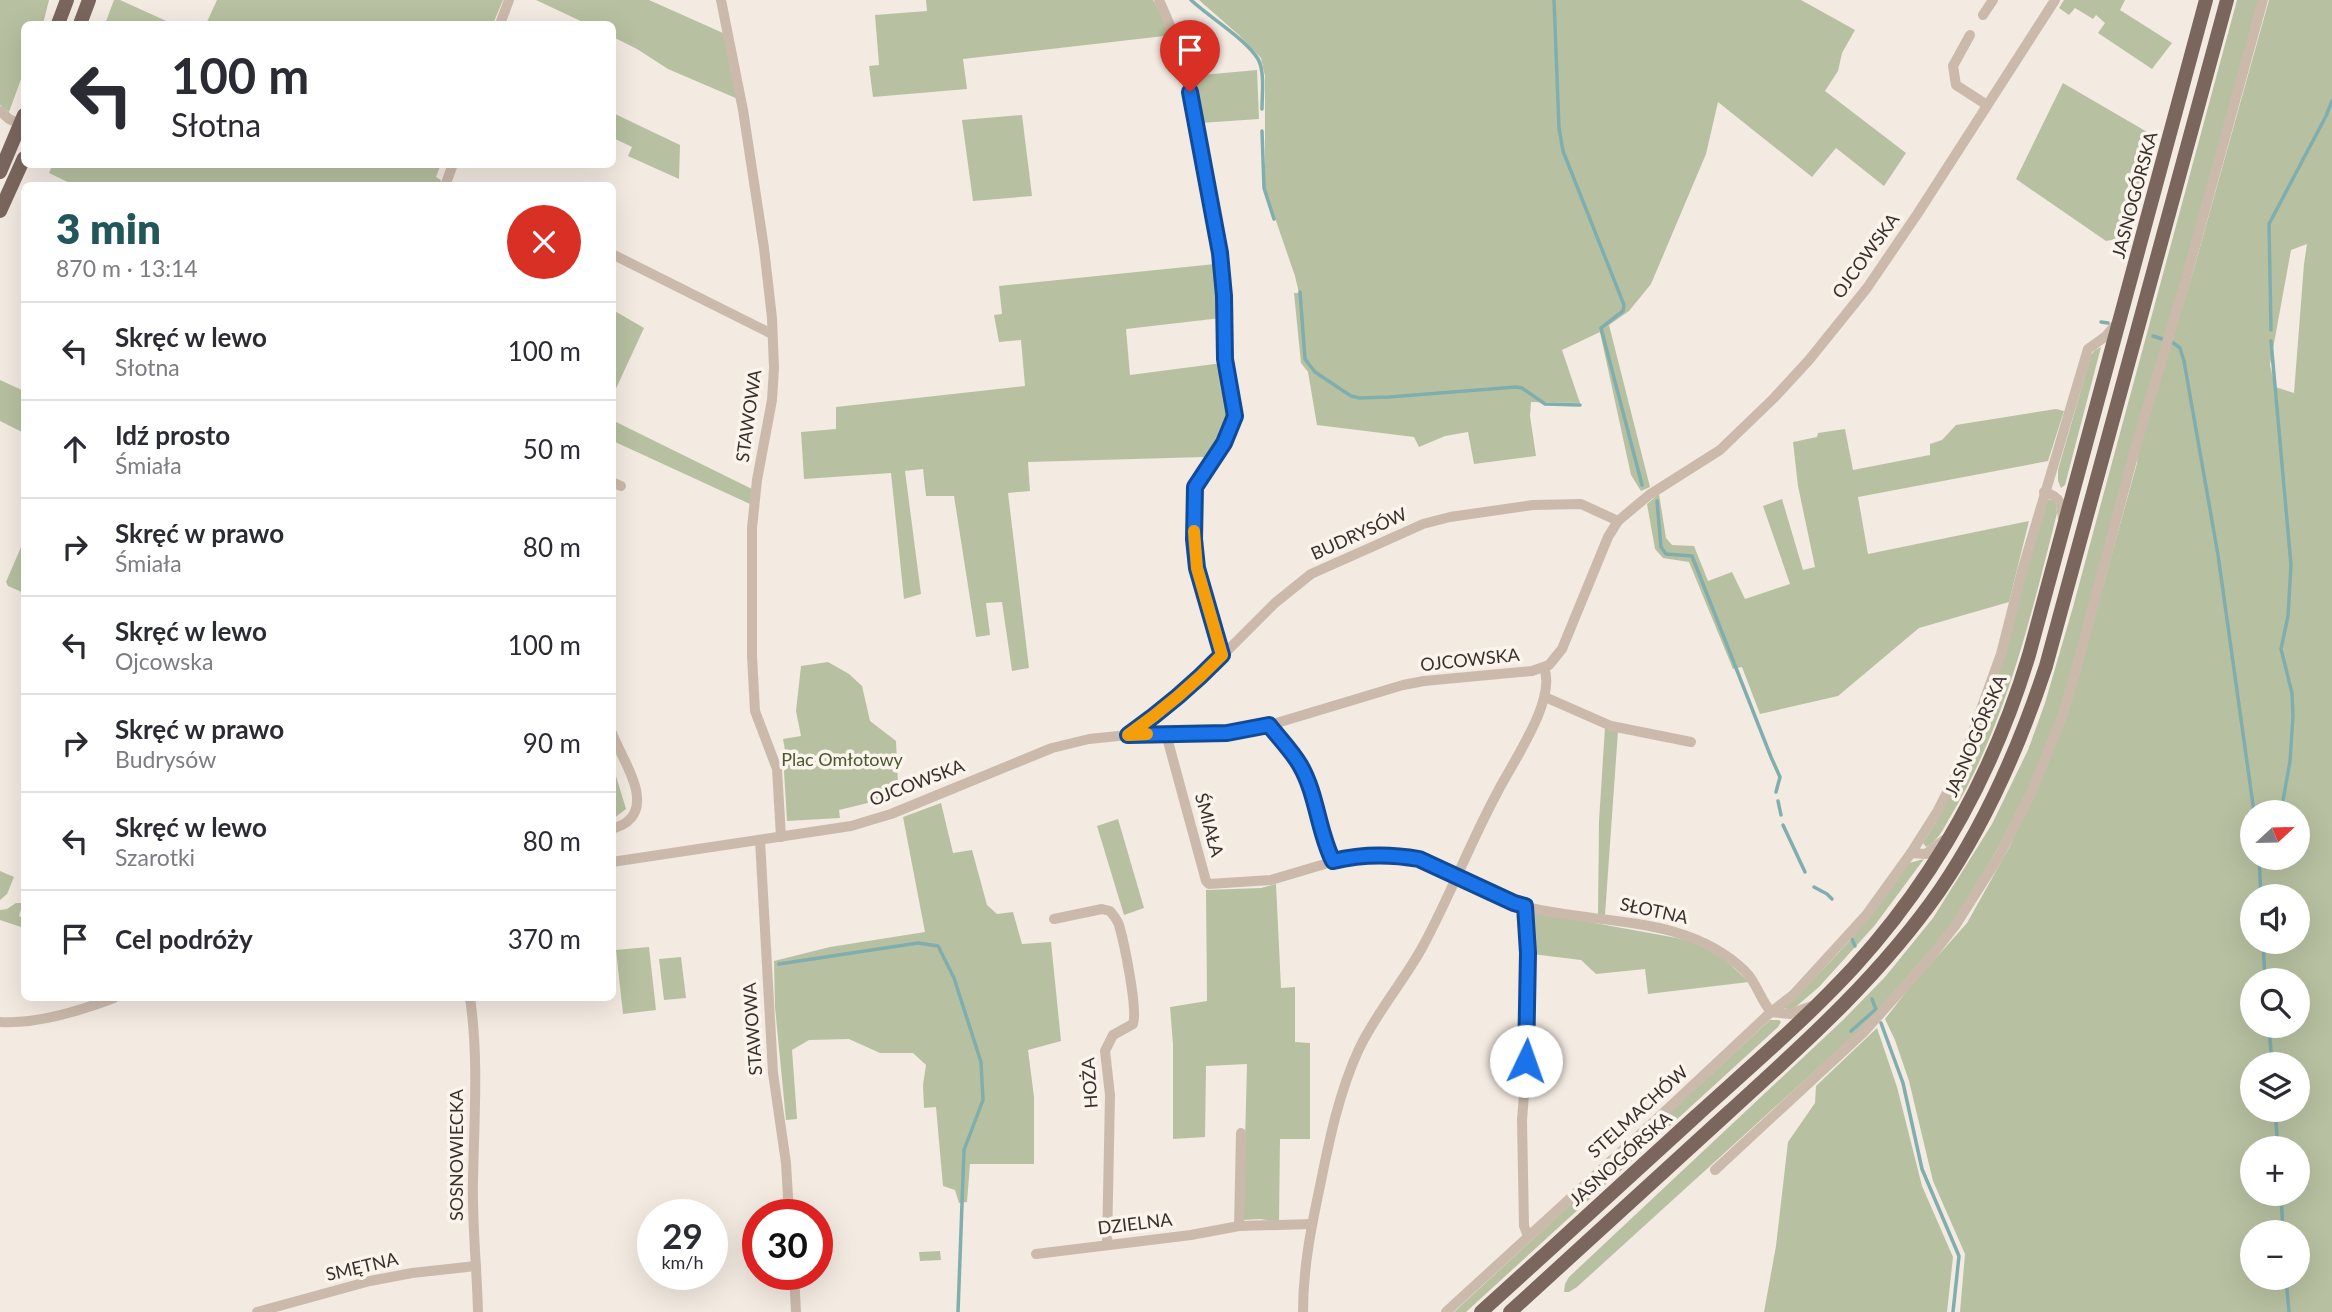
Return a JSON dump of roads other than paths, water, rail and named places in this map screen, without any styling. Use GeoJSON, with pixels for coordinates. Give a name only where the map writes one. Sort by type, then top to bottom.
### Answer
{"type":"FeatureCollection","features":[{"type":"Feature","properties":{"kind":"main road"},"geometry":{"type":"LineString","coordinates":[[59,21],[67,0]]}},
{"type":"Feature","properties":{"kind":"main road"},"geometry":{"type":"LineString","coordinates":[[80,21],[89,0]]}},
{"type":"Feature","properties":{"kind":"main road","name":"JASNOGÓRSKA"},"geometry":{"type":"LineString","coordinates":[[1481,1312],[1817,1005],[1888,926],[1952,834],[1986,772],[2014,704],[2029,655],[2206,0]]}},
{"type":"Feature","properties":{"kind":"main road"},"geometry":{"type":"LineString","coordinates":[[1510,1312],[1786,1060],[1870,978],[1933,900],[1983,819],[2018,745],[2046,666],[2227,0]]}},
{"type":"Feature","properties":{"kind":"main road"},"geometry":{"type":"LineString","coordinates":[[0,172],[21,122]]}},
{"type":"Feature","properties":{"kind":"main road"},"geometry":{"type":"LineString","coordinates":[[0,211],[21,165]]}},
{"type":"Feature","properties":{"kind":"street"},"geometry":{"type":"LineString","coordinates":[[501,21],[509,0]]}},
{"type":"Feature","properties":{"kind":"street","name":"STAWOWA"},"geometry":{"type":"LineString","coordinates":[[721,0],[743,110],[764,248],[772,334],[772,400],[757,480],[752,528],[752,656],[755,711],[777,769],[780,837]]}},
{"type":"Feature","properties":{"kind":"street"},"geometry":{"type":"LineString","coordinates":[[1159,0],[1176,39],[1192,102],[1214,215],[1223,285],[1225,359],[1235,416],[1224,443],[1195,487],[1194,539],[1197,568],[1222,655]]}},
{"type":"Feature","properties":{"kind":"street"},"geometry":{"type":"LineString","coordinates":[[1983,15],[1993,0]]}},
{"type":"Feature","properties":{"kind":"street"},"geometry":{"type":"LineString","coordinates":[[1715,1170],[1864,1032],[1930,958],[1955,926],[1981,885],[2031,793],[2062,718],[2263,0]]}},
{"type":"Feature","properties":{"kind":"street","name":"OJCOWSKA"},"geometry":{"type":"LineString","coordinates":[[616,861],[875,820],[1052,748],[1089,739],[1128,735],[1227,733],[1269,725],[1403,685],[1544,668],[1562,649],[1608,537],[1618,521],[1649,495],[1720,450],[1809,360],[1867,288],[1915,218],[2053,1]]}},
{"type":"Feature","properties":{"kind":"street"},"geometry":{"type":"LineString","coordinates":[[1970,35],[1953,66],[1956,85],[1987,104]]}},
{"type":"Feature","properties":{"kind":"street"},"geometry":{"type":"LineString","coordinates":[[0,111],[9,119],[21,120]]}},
{"type":"Feature","properties":{"kind":"street"},"geometry":{"type":"LineString","coordinates":[[616,256],[772,334]]}},
{"type":"Feature","properties":{"kind":"street","name":"STELMACHÓW"},"geometry":{"type":"LineString","coordinates":[[1446,1312],[1771,1012],[1793,995],[1874,905],[1911,853],[1937,812],[1961,765],[2001,654],[2044,492],[2088,349],[2101,341],[2121,318]]}},
{"type":"Feature","properties":{"kind":"street"},"geometry":{"type":"LineString","coordinates":[[2044,492],[2058,498],[2062,504],[2064,528]]}},
{"type":"Feature","properties":{"kind":"street","name":"BUDRYSÓW"},"geometry":{"type":"LineString","coordinates":[[1128,735],[1197,681],[1275,603],[1311,574],[1423,524],[1450,517],[1557,503],[1581,504],[1618,521]]}},
{"type":"Feature","properties":{"kind":"street"},"geometry":{"type":"LineString","coordinates":[[1303,1312],[1304,1269],[1312,1224],[1328,1148],[1346,1085],[1360,1048],[1422,947],[1495,796],[1538,716],[1548,683],[1544,668]]}},
{"type":"Feature","properties":{"kind":"street"},"geometry":{"type":"LineString","coordinates":[[1545,697],[1611,726],[1691,742]]}},
{"type":"Feature","properties":{"kind":"street"},"geometry":{"type":"LineString","coordinates":[[1269,725],[1300,765],[1333,861]]}},
{"type":"Feature","properties":{"kind":"street","name":"ŚMIAŁA"},"geometry":{"type":"LineString","coordinates":[[1166,734],[1209,884],[1271,880],[1352,856],[1403,856],[1433,864],[1456,876]]}},
{"type":"Feature","properties":{"kind":"street"},"geometry":{"type":"LineString","coordinates":[[616,741],[629,768],[638,797],[637,809],[628,822],[616,827]]}},
{"type":"Feature","properties":{"kind":"street"},"geometry":{"type":"LineString","coordinates":[[1911,853],[1929,852],[1952,834]]}},
{"type":"Feature","properties":{"kind":"street","name":"STAWOWA"},"geometry":{"type":"LineString","coordinates":[[760,840],[773,1073],[786,1163],[788,1199]]}},
{"type":"Feature","properties":{"kind":"street","name":"SŁOTNA"},"geometry":{"type":"LineString","coordinates":[[1456,876],[1525,906],[1640,925],[1702,940],[1718,949],[1747,974],[1771,1012]]}},
{"type":"Feature","properties":{"kind":"street"},"geometry":{"type":"LineString","coordinates":[[1525,906],[1528,1044],[1522,1120],[1524,1226],[1528,1236]]}},
{"type":"Feature","properties":{"kind":"street","name":"HOŻA"},"geometry":{"type":"LineString","coordinates":[[1054,919],[1102,909],[1110,911],[1118,922],[1132,995],[1135,1019],[1133,1024],[1113,1035],[1105,1051],[1110,1094],[1107,1245]]}},
{"type":"Feature","properties":{"kind":"street"},"geometry":{"type":"LineString","coordinates":[[0,1022],[14,1023],[50,1017],[104,1001]]}},
{"type":"Feature","properties":{"kind":"street","name":"SOSNOWIECKA"},"geometry":{"type":"LineString","coordinates":[[470,1001],[475,1079],[476,1145],[473,1183],[478,1312]]}},
{"type":"Feature","properties":{"kind":"street"},"geometry":{"type":"LineString","coordinates":[[1771,1012],[1790,1014],[1817,1005]]}},
{"type":"Feature","properties":{"kind":"street"},"geometry":{"type":"LineString","coordinates":[[1239,1226],[1241,1133]]}},
{"type":"Feature","properties":{"kind":"street","name":"DZIELNA"},"geometry":{"type":"LineString","coordinates":[[1036,1254],[1191,1235],[1239,1226],[1312,1224]]}},
{"type":"Feature","properties":{"kind":"street","name":"SMĘTNA"},"geometry":{"type":"LineString","coordinates":[[257,1312],[370,1281],[476,1266]]}},
{"type":"Feature","properties":{"kind":"street"},"geometry":{"type":"LineString","coordinates":[[795,1290],[796,1312]]}},
{"type":"Feature","properties":{"kind":"waterway"},"geometry":{"type":"LineString","coordinates":[[1191,0],[1236,36],[1258,59],[1262,76],[1262,109]]}},
{"type":"Feature","properties":{"kind":"waterway"},"geometry":{"type":"LineString","coordinates":[[1554,0],[1559,128],[1563,151],[1624,305],[1623,311],[1601,328],[1642,485]]}},
{"type":"Feature","properties":{"kind":"waterway"},"geometry":{"type":"LineString","coordinates":[[2271,330],[2269,224],[2332,101]]}},
{"type":"Feature","properties":{"kind":"waterway"},"geometry":{"type":"LineString","coordinates":[[1262,131],[1264,188],[1274,219]]}},
{"type":"Feature","properties":{"kind":"waterway"},"geometry":{"type":"LineString","coordinates":[[1300,292],[1305,359],[1315,372],[1351,396],[1389,397],[1516,387],[1522,388],[1545,404],[1580,405]]}},
{"type":"Feature","properties":{"kind":"waterway"},"geometry":{"type":"LineString","coordinates":[[2101,322],[2108,323]]}},
{"type":"Feature","properties":{"kind":"waterway"},"geometry":{"type":"LineString","coordinates":[[2153,336],[2162,339]]}},
{"type":"Feature","properties":{"kind":"waterway"},"geometry":{"type":"LineString","coordinates":[[2271,341],[2291,565],[2288,616],[2281,649],[2292,693],[2293,716],[2290,761],[2283,800]]}},
{"type":"Feature","properties":{"kind":"waterway"},"geometry":{"type":"LineString","coordinates":[[2172,342],[2180,348],[2184,361],[2218,555],[2252,800]]}},
{"type":"Feature","properties":{"kind":"waterway"},"geometry":{"type":"LineString","coordinates":[[1657,501],[1661,547],[1666,554],[1692,556],[1780,777],[1776,792]]}},
{"type":"Feature","properties":{"kind":"waterway"},"geometry":{"type":"LineString","coordinates":[[1778,801],[1781,815]]}},
{"type":"Feature","properties":{"kind":"waterway"},"geometry":{"type":"LineString","coordinates":[[1783,825],[1805,872]]}},
{"type":"Feature","properties":{"kind":"waterway"},"geometry":{"type":"LineString","coordinates":[[2260,870],[2260,884]]}},
{"type":"Feature","properties":{"kind":"waterway"},"geometry":{"type":"LineString","coordinates":[[1814,887],[1832,899]]}},
{"type":"Feature","properties":{"kind":"waterway"},"geometry":{"type":"LineString","coordinates":[[1852,939],[1855,946]]}},
{"type":"Feature","properties":{"kind":"waterway"},"geometry":{"type":"LineString","coordinates":[[779,964],[918,943],[938,946],[954,978],[981,1062],[983,1100],[964,1150],[958,1312]]}},
{"type":"Feature","properties":{"kind":"waterway"},"geometry":{"type":"LineString","coordinates":[[2264,954],[2264,968]]}},
{"type":"Feature","properties":{"kind":"waterway"},"geometry":{"type":"LineString","coordinates":[[1872,999],[1876,1010]]}},
{"type":"Feature","properties":{"kind":"waterway"},"geometry":{"type":"LineString","coordinates":[[1851,1031],[1876,1009]]}},
{"type":"Feature","properties":{"kind":"waterway"},"geometry":{"type":"LineString","coordinates":[[1881,1023],[1903,1083],[1922,1169],[1959,1256],[1953,1312]]}},
{"type":"Feature","properties":{"kind":"waterway"},"geometry":{"type":"LineString","coordinates":[[2270,1038],[2271,1052]]}},
{"type":"Feature","properties":{"kind":"waterway"},"geometry":{"type":"LineString","coordinates":[[2276,1122],[2277,1136]]}},
{"type":"Feature","properties":{"kind":"waterway"},"geometry":{"type":"LineString","coordinates":[[2282,1206],[2282,1220]]}},
{"type":"Feature","properties":{"kind":"waterway"},"geometry":{"type":"LineString","coordinates":[[2287,1290],[2289,1312]]}},
{"type":"Feature","properties":{"kind":"park label","name":"Plac Omłotowy"},"geometry":{"type":"Point","coordinates":[842,760]}}]}
